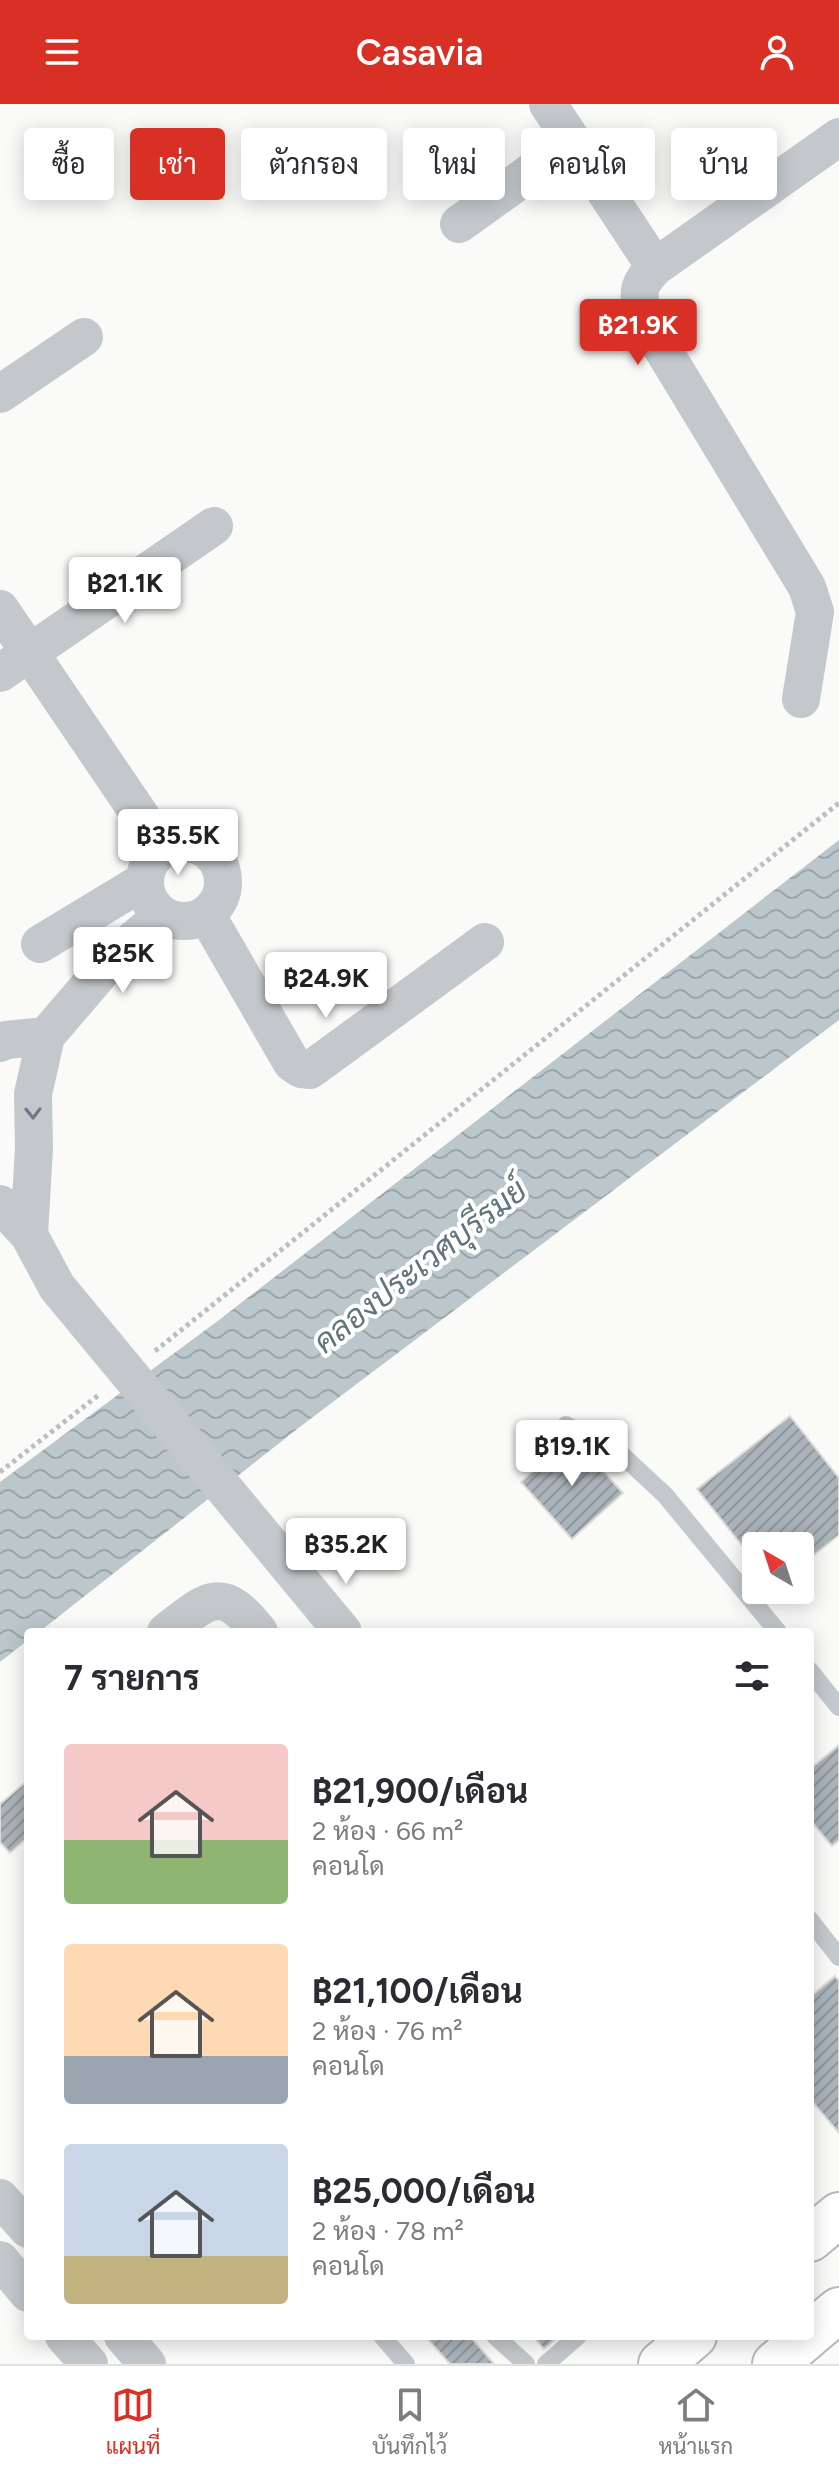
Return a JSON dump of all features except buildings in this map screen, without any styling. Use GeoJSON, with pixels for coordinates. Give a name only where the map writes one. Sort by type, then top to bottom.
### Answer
{"type":"FeatureCollection","features":[{"type":"Feature","properties":{"kind":"main road"},"geometry":{"type":"LineString","coordinates":[[814,2331],[839,2310]]}},
{"type":"Feature","properties":{"kind":"main road"},"geometry":{"type":"LineString","coordinates":[[661,2364],[689,2340]]}},
{"type":"Feature","properties":{"kind":"main road"},"geometry":{"type":"LineString","coordinates":[[775,2364],[803,2340]]}},
{"type":"Feature","properties":{"kind":"street"},"geometry":{"type":"LineString","coordinates":[[548,104],[564,128]]}},
{"type":"Feature","properties":{"kind":"street"},"geometry":{"type":"LineString","coordinates":[[801,699],[815,612],[807,587],[642,315],[639,298],[641,281],[655,267],[839,137]]}},
{"type":"Feature","properties":{"kind":"street"},"geometry":{"type":"LineString","coordinates":[[459,224],[521,179]]}},
{"type":"Feature","properties":{"kind":"street"},"geometry":{"type":"LineString","coordinates":[[611,200],[655,267]]}},
{"type":"Feature","properties":{"kind":"street"},"geometry":{"type":"LineString","coordinates":[[0,394],[84,337]]}},
{"type":"Feature","properties":{"kind":"street"},"geometry":{"type":"LineString","coordinates":[[15,663],[214,526]]}},
{"type":"Feature","properties":{"kind":"street"},"geometry":{"type":"LineString","coordinates":[[0,609],[15,663],[154,865],[149,901],[163,915],[185,921],[196,919],[214,907],[222,886],[222,874],[212,854],[183,842],[154,865],[40,944]]}},
{"type":"Feature","properties":{"kind":"street"},"geometry":{"type":"LineString","coordinates":[[206,914],[292,1063],[310,1070],[485,942]]}},
{"type":"Feature","properties":{"kind":"street"},"geometry":{"type":"LineString","coordinates":[[29,1235],[34,1148],[33,1094],[46,1036],[117,956],[163,915]]}},
{"type":"Feature","properties":{"kind":"street"},"geometry":{"type":"LineString","coordinates":[[0,1043],[46,1036]]}},
{"type":"Feature","properties":{"kind":"street"},"geometry":{"type":"LineString","coordinates":[[0,1204],[29,1235],[57,1287],[340,1628]]}},
{"type":"Feature","properties":{"kind":"street"},"geometry":{"type":"LineString","coordinates":[[171,1628],[206,1602],[226,1601],[246,1615],[256,1628]]}},
{"type":"Feature","properties":{"kind":"street"},"geometry":{"type":"LineString","coordinates":[[0,2198],[24,2225]]}},
{"type":"Feature","properties":{"kind":"street"},"geometry":{"type":"LineString","coordinates":[[0,2260],[24,2288]]}},
{"type":"Feature","properties":{"kind":"street"},"geometry":{"type":"LineString","coordinates":[[126,2340],[147,2364]]}},
{"type":"Feature","properties":{"kind":"lane"},"geometry":{"type":"LineString","coordinates":[[566,1425],[623,1456],[665,1495],[775,1628]]}},
{"type":"Feature","properties":{"kind":"lane"},"geometry":{"type":"LineString","coordinates":[[814,1676],[839,1707]]}},
{"type":"Feature","properties":{"kind":"lane"},"geometry":{"type":"LineString","coordinates":[[814,1925],[839,1957]]}},
{"type":"Feature","properties":{"kind":"lane"},"geometry":{"type":"LineString","coordinates":[[385,2340],[406,2364]]}},
{"type":"Feature","properties":{"kind":"lane"},"geometry":{"type":"LineString","coordinates":[[499,2340],[526,2364]]}},
{"type":"Feature","properties":{"kind":"lane"},"geometry":{"type":"LineString","coordinates":[[546,2364],[573,2340]]}},
{"type":"Feature","properties":{"kind":"path"},"geometry":{"type":"LineString","coordinates":[[148,1356],[839,803]]}},
{"type":"Feature","properties":{"kind":"path"},"geometry":{"type":"LineString","coordinates":[[0,1472],[111,1385]]}},
{"type":"Feature","properties":{"kind":"water","name":"คลองประเวศบุรีรมย์"},"geometry":{"type":"Polygon","coordinates":[[[839,840],[839,1020],[301,1426],[44,1628],[24,1628],[24,1643],[0,1662],[0,1482],[219,1320],[839,840]]]}}]}
